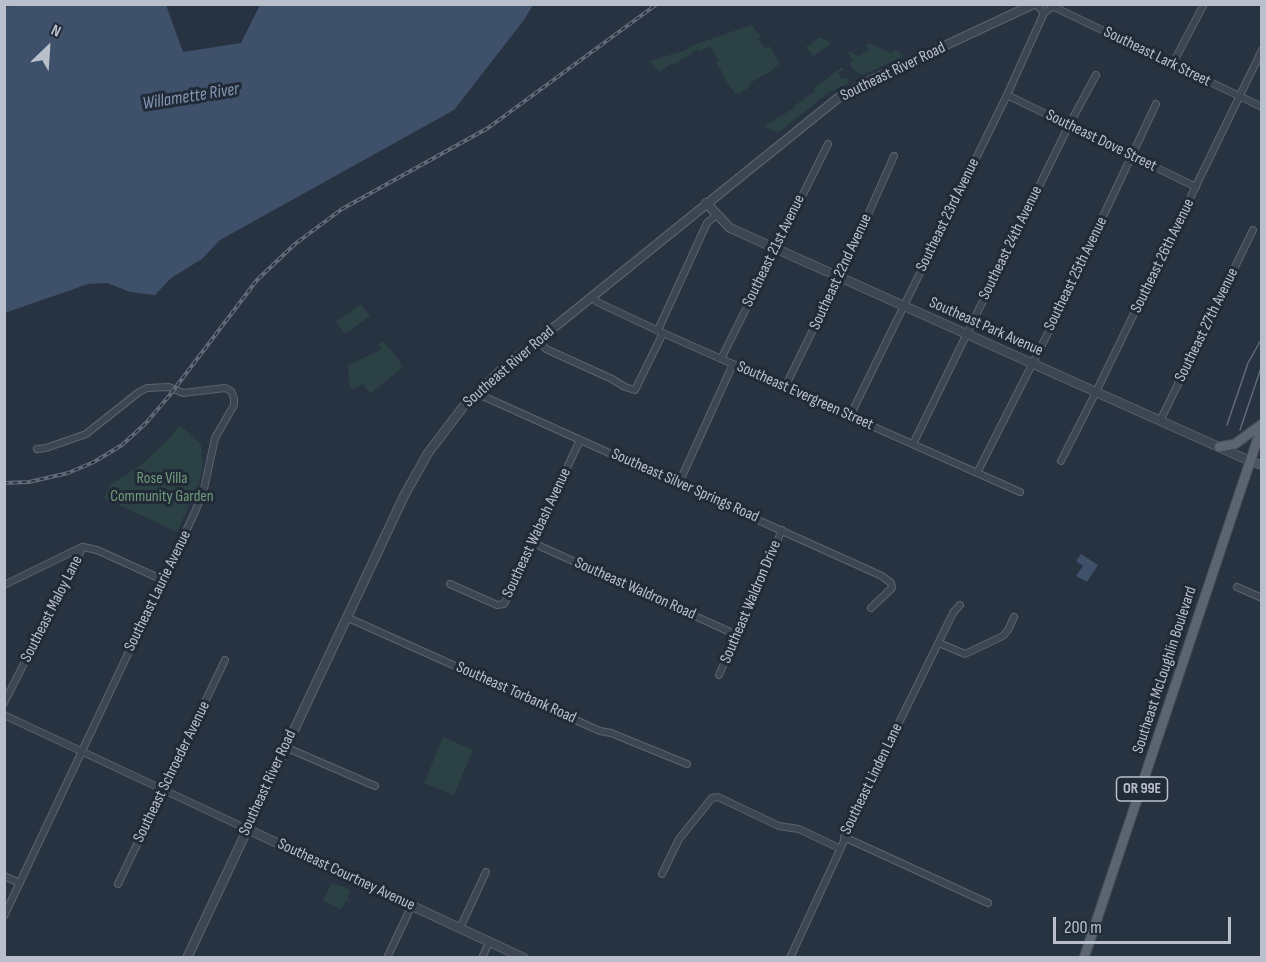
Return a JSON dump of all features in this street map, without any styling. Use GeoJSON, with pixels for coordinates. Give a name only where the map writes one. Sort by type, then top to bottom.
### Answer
{"type":"FeatureCollection","features":[{"type":"Feature","properties":{"kind":"main road"},"geometry":{"type":"LineString","coordinates":[[1220,447],[1235,444],[1262,425]]}},
{"type":"Feature","properties":{"kind":"main road","name":"Southeast McLoughlin Boulevard"},"geometry":{"type":"LineString","coordinates":[[1084,957],[1262,425]]}},
{"type":"Feature","properties":{"kind":"main road","name":"Southeast Park Avenue"},"geometry":{"type":"LineString","coordinates":[[1250,461],[1262,465]]}},
{"type":"Feature","properties":{"kind":"street"},"geometry":{"type":"LineString","coordinates":[[1035,4],[1044,13],[1052,5]]}},
{"type":"Feature","properties":{"kind":"street","name":"Southeast River Road"},"geometry":{"type":"LineString","coordinates":[[187,957],[415,475],[439,436],[476,393],[706,203],[847,92],[1035,4]]}},
{"type":"Feature","properties":{"kind":"street"},"geometry":{"type":"LineString","coordinates":[[1172,65],[1204,4]]}},
{"type":"Feature","properties":{"kind":"street","name":"Southeast Lark Street"},"geometry":{"type":"LineString","coordinates":[[1052,5],[1262,107]]}},
{"type":"Feature","properties":{"kind":"street","name":"Southeast 23rd Avenue"},"geometry":{"type":"LineString","coordinates":[[850,416],[1007,95],[1044,13]]}},
{"type":"Feature","properties":{"kind":"street","name":"Southeast 26th Avenue"},"geometry":{"type":"LineString","coordinates":[[1061,460],[1262,50]]}},
{"type":"Feature","properties":{"kind":"street","name":"Southeast 24th Avenue"},"geometry":{"type":"LineString","coordinates":[[913,444],[1069,125],[1096,75]]}},
{"type":"Feature","properties":{"kind":"street","name":"Southeast Dove Street"},"geometry":{"type":"LineString","coordinates":[[1007,95],[1196,187]]}},
{"type":"Feature","properties":{"kind":"street","name":"Southeast 25th Avenue"},"geometry":{"type":"LineString","coordinates":[[977,473],[1133,156],[1156,104]]}},
{"type":"Feature","properties":{"kind":"street","name":"Southeast 21st Avenue"},"geometry":{"type":"LineString","coordinates":[[721,358],[828,144]]}},
{"type":"Feature","properties":{"kind":"street","name":"Southeast 22nd Avenue"},"geometry":{"type":"LineString","coordinates":[[785,387],[839,277],[894,156]]}},
{"type":"Feature","properties":{"kind":"street","name":"Southeast Park Avenue"},"geometry":{"type":"LineString","coordinates":[[706,203],[730,228],[1250,461]]}},
{"type":"Feature","properties":{"kind":"street"},"geometry":{"type":"LineString","coordinates":[[538,340],[546,349],[635,390],[707,223],[716,215]]}},
{"type":"Feature","properties":{"kind":"street","name":"Southeast 27th Avenue"},"geometry":{"type":"LineString","coordinates":[[1161,420],[1253,230]]}},
{"type":"Feature","properties":{"kind":"street","name":"Southeast Evergreen Street"},"geometry":{"type":"LineString","coordinates":[[592,296],[597,302],[660,331],[1020,492]]}},
{"type":"Feature","properties":{"kind":"street"},"geometry":{"type":"LineString","coordinates":[[679,483],[733,364]]}},
{"type":"Feature","properties":{"kind":"street","name":"Southeast Laurie Avenue"},"geometry":{"type":"LineString","coordinates":[[4,916],[201,499],[214,438],[234,405],[234,398],[231,391],[225,388],[183,393],[169,387],[147,388],[86,434],[37,449]]}},
{"type":"Feature","properties":{"kind":"street","name":"Southeast Silver Springs Road"},"geometry":{"type":"LineString","coordinates":[[476,393],[882,576],[891,583],[891,590],[871,608]]}},
{"type":"Feature","properties":{"kind":"street","name":"Southeast Wabash Avenue"},"geometry":{"type":"LineString","coordinates":[[450,584],[496,606],[504,604],[580,440]]}},
{"type":"Feature","properties":{"kind":"street","name":"Southeast Waldron Drive"},"geometry":{"type":"LineString","coordinates":[[719,675],[782,530]]}},
{"type":"Feature","properties":{"kind":"street","name":"Southeast Waldron Road"},"geometry":{"type":"LineString","coordinates":[[533,543],[737,635]]}},
{"type":"Feature","properties":{"kind":"street"},"geometry":{"type":"LineString","coordinates":[[4,585],[82,547],[97,550],[163,580]]}},
{"type":"Feature","properties":{"kind":"street","name":"Southeast Maloy Lane"},"geometry":{"type":"LineString","coordinates":[[4,703],[82,547]]}},
{"type":"Feature","properties":{"kind":"street"},"geometry":{"type":"LineString","coordinates":[[1237,587],[1262,598]]}},
{"type":"Feature","properties":{"kind":"street","name":"Southeast Linden Lane"},"geometry":{"type":"LineString","coordinates":[[790,957],[844,837],[953,613],[960,605]]}},
{"type":"Feature","properties":{"kind":"street","name":"Southeast Torbank Road"},"geometry":{"type":"LineString","coordinates":[[346,617],[600,731],[611,733],[687,764]]}},
{"type":"Feature","properties":{"kind":"street"},"geometry":{"type":"LineString","coordinates":[[939,643],[965,654],[1003,636],[1014,617]]}},
{"type":"Feature","properties":{"kind":"street","name":"Southeast Schroeder Avenue"},"geometry":{"type":"LineString","coordinates":[[118,884],[225,660]]}},
{"type":"Feature","properties":{"kind":"street","name":"Southeast Courtney Avenue"},"geometry":{"type":"LineString","coordinates":[[4,715],[460,927],[488,944],[524,957]]}},
{"type":"Feature","properties":{"kind":"street"},"geometry":{"type":"LineString","coordinates":[[285,747],[375,786]]}},
{"type":"Feature","properties":{"kind":"street"},"geometry":{"type":"LineString","coordinates":[[662,874],[679,839],[712,798],[718,797],[779,826],[799,829],[839,848]]}},
{"type":"Feature","properties":{"kind":"street"},"geometry":{"type":"LineString","coordinates":[[844,837],[988,903]]}},
{"type":"Feature","properties":{"kind":"street"},"geometry":{"type":"LineString","coordinates":[[460,927],[486,872]]}},
{"type":"Feature","properties":{"kind":"street"},"geometry":{"type":"LineString","coordinates":[[4,876],[20,883]]}},
{"type":"Feature","properties":{"kind":"street"},"geometry":{"type":"LineString","coordinates":[[387,957],[412,905]]}},
{"type":"Feature","properties":{"kind":"street"},"geometry":{"type":"LineString","coordinates":[[482,957],[488,944]]}},
{"type":"Feature","properties":{"kind":"green space"},"geometry":{"type":"Polygon","coordinates":[[[752,25],[761,37],[758,39],[765,48],[769,46],[780,63],[750,83],[751,86],[739,94],[737,92],[735,94],[723,76],[716,63],[719,61],[709,46],[700,52],[698,49],[660,72],[649,61],[684,51],[693,45],[752,25]]]}},
{"type":"Feature","properties":{"kind":"green space"},"geometry":{"type":"Polygon","coordinates":[[[820,37],[832,43],[813,56],[806,47],[820,37]]]}},
{"type":"Feature","properties":{"kind":"green space"},"geometry":{"type":"Polygon","coordinates":[[[868,43],[891,53],[895,49],[904,56],[863,75],[855,71],[849,63],[853,60],[846,50],[859,56],[870,49],[866,46],[868,43]]]}},
{"type":"Feature","properties":{"kind":"green space"},"geometry":{"type":"Polygon","coordinates":[[[842,67],[844,70],[839,72],[841,79],[848,78],[849,83],[828,93],[778,133],[764,126],[794,108],[815,91],[814,88],[842,67]]]}},
{"type":"Feature","properties":{"kind":"green space"},"geometry":{"type":"Polygon","coordinates":[[[361,304],[370,316],[345,334],[336,322],[361,304]]]}},
{"type":"Feature","properties":{"kind":"green space"},"geometry":{"type":"Polygon","coordinates":[[[384,342],[400,361],[402,368],[371,393],[362,384],[353,390],[349,385],[348,365],[380,350],[379,344],[384,342]]]}},
{"type":"Feature","properties":{"kind":"green space","name":"Rose Villa Community Garden"},"geometry":{"type":"Polygon","coordinates":[[[180,425],[201,444],[203,467],[199,483],[177,532],[104,498],[110,485],[141,465],[168,440],[180,425]]]}},
{"type":"Feature","properties":{"kind":"green space"},"geometry":{"type":"Polygon","coordinates":[[[443,737],[473,750],[454,795],[424,783],[443,737]]]}},
{"type":"Feature","properties":{"kind":"green space"},"geometry":{"type":"Polygon","coordinates":[[[332,883],[351,890],[348,897],[350,902],[346,900],[341,910],[323,900],[332,883]]]}},
{"type":"Feature","properties":{"kind":"water","name":"Willamette River"},"geometry":{"type":"Polygon","coordinates":[[[21,4],[166,5],[183,52],[241,43],[260,5],[533,5],[524,20],[454,110],[220,240],[202,259],[171,278],[155,295],[130,292],[107,283],[88,284],[5,313],[5,7],[21,4]]]}},
{"type":"Feature","properties":{"kind":"water"},"geometry":{"type":"Polygon","coordinates":[[[1081,554],[1098,565],[1087,582],[1076,576],[1083,566],[1076,561],[1081,554]]]}},
{"type":"Feature","properties":{"kind":"tram line"},"geometry":{"type":"LineString","coordinates":[[1227,425],[1248,363],[1262,338]]}},
{"type":"Feature","properties":{"kind":"tram line"},"geometry":{"type":"LineString","coordinates":[[1240,430],[1262,365]]}},
{"type":"Feature","properties":{"kind":"railway"},"geometry":{"type":"LineString","coordinates":[[4,483],[29,482],[68,473],[94,462],[122,445],[146,423],[169,396],[257,280],[295,244],[342,209],[488,128],[657,4]]}}]}
